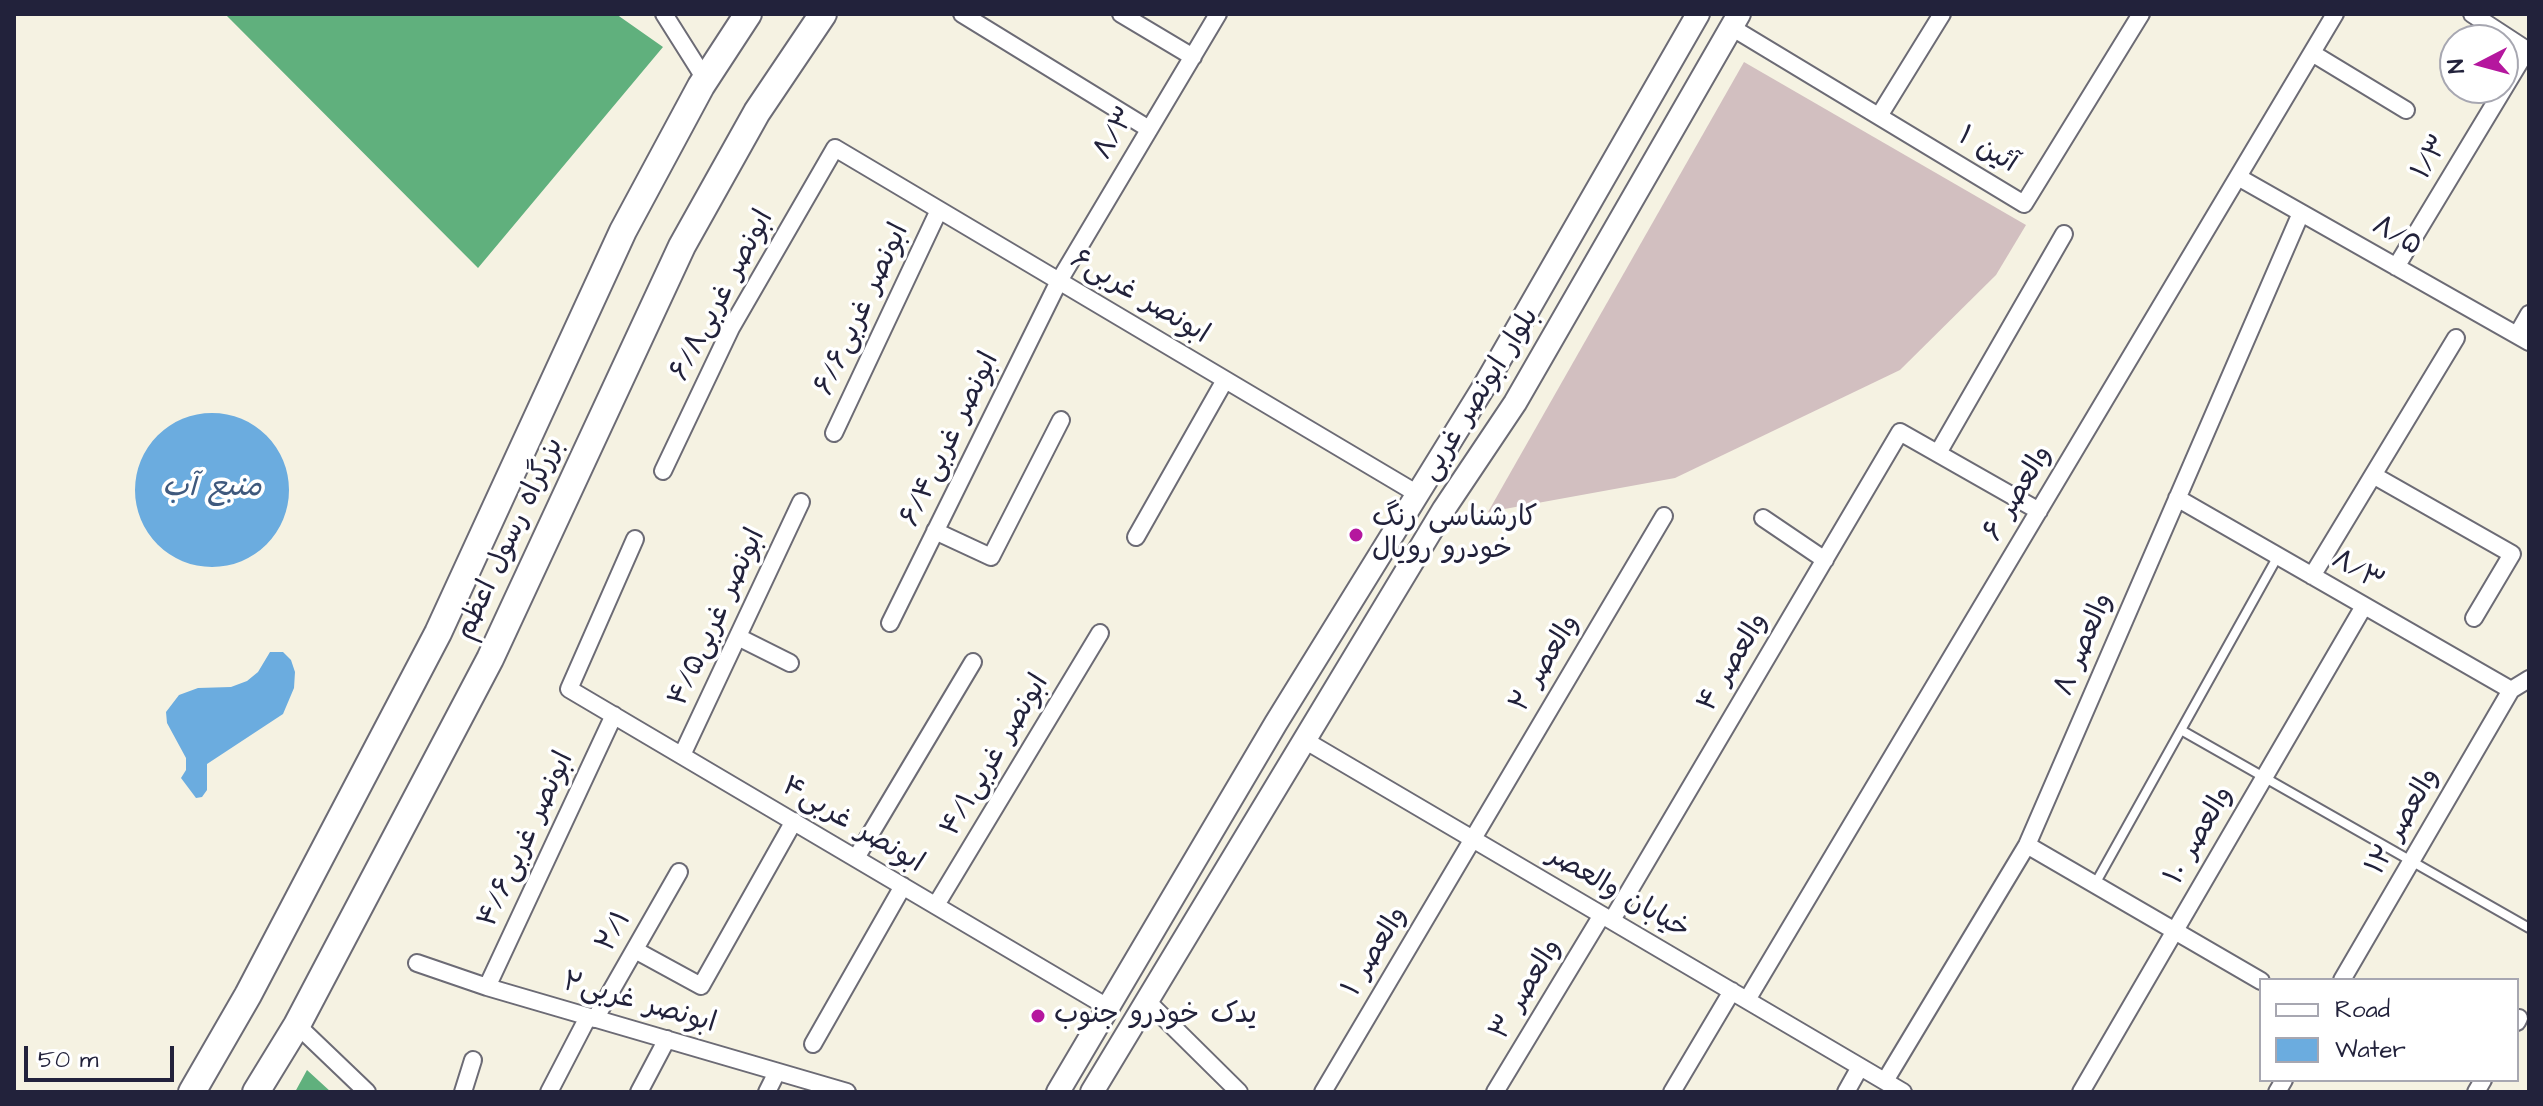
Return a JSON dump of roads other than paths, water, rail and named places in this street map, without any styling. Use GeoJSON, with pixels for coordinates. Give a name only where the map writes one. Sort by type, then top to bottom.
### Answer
{"type":"FeatureCollection","features":[{"type":"Feature","properties":{"kind":"highway","name":"بزرگراه رسول اعظم"},"geometry":{"type":"LineString","coordinates":[[192,1092],[248,995],[438,633],[623,231],[705,79],[748,14]]}},
{"type":"Feature","properties":{"kind":"highway","name":"بزرگراه رسول اعظم"},"geometry":{"type":"LineString","coordinates":[[256,1092],[297,1025],[490,659],[682,246],[757,112],[823,14]]}},
{"type":"Feature","properties":{"kind":"main road","name":"بلوار ابونصر غربی"},"geometry":{"type":"LineString","coordinates":[[1058,1092],[1416,493],[1509,344],[1698,14]]}},
{"type":"Feature","properties":{"kind":"main road","name":"بلوار ابونصر غربی"},"geometry":{"type":"LineString","coordinates":[[1092,1092],[1149,1003],[1444,509],[1515,403],[1735,20]]}},
{"type":"Feature","properties":{"kind":"main road"},"geometry":{"type":"LineString","coordinates":[[1629,132],[1661,149]]}},
{"type":"Feature","properties":{"kind":"street"},"geometry":{"type":"LineString","coordinates":[[664,14],[705,79]]}},
{"type":"Feature","properties":{"kind":"street"},"geometry":{"type":"LineString","coordinates":[[962,14],[1149,129]]}},
{"type":"Feature","properties":{"kind":"street"},"geometry":{"type":"LineString","coordinates":[[1121,14],[1193,57]]}},
{"type":"Feature","properties":{"kind":"street","name":"۸/۳"},"geometry":{"type":"LineString","coordinates":[[1059,281],[1218,14]]}},
{"type":"Feature","properties":{"kind":"street"},"geometry":{"type":"LineString","coordinates":[[1879,116],[1942,14]]}},
{"type":"Feature","properties":{"kind":"street","name":"آئین ۱"},"geometry":{"type":"LineString","coordinates":[[1735,20],[1879,116],[2024,204],[2141,14]]}},
{"type":"Feature","properties":{"kind":"street","name":"والعصر ۶"},"geometry":{"type":"LineString","coordinates":[[1747,1000],[2335,14]]}},
{"type":"Feature","properties":{"kind":"street","name":"۱/۳"},"geometry":{"type":"LineString","coordinates":[[2396,267],[2528,48],[2472,14]]}},
{"type":"Feature","properties":{"kind":"street"},"geometry":{"type":"LineString","coordinates":[[2312,53],[2406,110]]}},
{"type":"Feature","properties":{"kind":"street","name":"۶ابونصر غربی"},"geometry":{"type":"LineString","coordinates":[[835,148],[1416,493]]}},
{"type":"Feature","properties":{"kind":"street","name":"۶/۸ابونصر غربی"},"geometry":{"type":"LineString","coordinates":[[663,471],[731,328],[835,148]]}},
{"type":"Feature","properties":{"kind":"street","name":"۸/۵"},"geometry":{"type":"LineString","coordinates":[[2238,177],[2523,339]]}},
{"type":"Feature","properties":{"kind":"street","name":"۶/۶ابونصر غربی"},"geometry":{"type":"LineString","coordinates":[[834,433],[939,210]]}},
{"type":"Feature","properties":{"kind":"street","name":"والعصر ۸"},"geometry":{"type":"LineString","coordinates":[[1885,1081],[2027,845],[2301,213]]}},
{"type":"Feature","properties":{"kind":"street"},"geometry":{"type":"LineString","coordinates":[[2039,511],[1938,453],[2064,234]]}},
{"type":"Feature","properties":{"kind":"street","name":"۶/۴ابونصر غربی"},"geometry":{"type":"LineString","coordinates":[[890,623],[1059,281]]}},
{"type":"Feature","properties":{"kind":"street"},"geometry":{"type":"LineString","coordinates":[[2523,339],[2529,314]]}},
{"type":"Feature","properties":{"kind":"street"},"geometry":{"type":"LineString","coordinates":[[2312,576],[2456,338]]}},
{"type":"Feature","properties":{"kind":"street"},"geometry":{"type":"LineString","coordinates":[[1136,537],[1225,380]]}},
{"type":"Feature","properties":{"kind":"street"},"geometry":{"type":"LineString","coordinates":[[935,531],[991,557],[1061,420]]}},
{"type":"Feature","properties":{"kind":"street","name":"والعصر ۴"},"geometry":{"type":"LineString","coordinates":[[1607,918],[1900,432],[1938,453]]}},
{"type":"Feature","properties":{"kind":"street"},"geometry":{"type":"LineString","coordinates":[[2373,475],[2512,554],[2474,618]]}},
{"type":"Feature","properties":{"kind":"street","name":"۸/۳"},"geometry":{"type":"LineString","coordinates":[[2177,498],[2511,690]]}},
{"type":"Feature","properties":{"kind":"street","name":"۴/۵ابونصر غربی"},"geometry":{"type":"LineString","coordinates":[[682,755],[801,502]]}},
{"type":"Feature","properties":{"kind":"street","name":"والعصر ۲"},"geometry":{"type":"LineString","coordinates":[[1473,839],[1664,516]]}},
{"type":"Feature","properties":{"kind":"street"},"geometry":{"type":"LineString","coordinates":[[1763,518],[1825,560]]}},
{"type":"Feature","properties":{"kind":"street","name":"۴ابونصر غربی"},"geometry":{"type":"LineString","coordinates":[[635,539],[569,689],[1109,1008]]}},
{"type":"Feature","properties":{"kind":"street","name":"والعصر ۱۰"},"geometry":{"type":"LineString","coordinates":[[2081,1092],[2364,606]]}},
{"type":"Feature","properties":{"kind":"street","name":"۴/۱ابونصر غربی"},"geometry":{"type":"LineString","coordinates":[[936,905],[1100,633]]}},
{"type":"Feature","properties":{"kind":"street"},"geometry":{"type":"LineString","coordinates":[[738,637],[790,663]]}},
{"type":"Feature","properties":{"kind":"street"},"geometry":{"type":"LineString","coordinates":[[856,858],[973,662]]}},
{"type":"Feature","properties":{"kind":"street"},"geometry":{"type":"LineString","coordinates":[[2511,690],[2529,679]]}},
{"type":"Feature","properties":{"kind":"street","name":"والعصر ۱۲"},"geometry":{"type":"LineString","coordinates":[[2343,978],[2511,690]]}},
{"type":"Feature","properties":{"kind":"street","name":"۴/۶ابونصر غربی"},"geometry":{"type":"LineString","coordinates":[[487,987],[614,715]]}},
{"type":"Feature","properties":{"kind":"street","name":"خیابان والعصر"},"geometry":{"type":"LineString","coordinates":[[1306,741],[1903,1092]]}},
{"type":"Feature","properties":{"kind":"street"},"geometry":{"type":"LineString","coordinates":[[635,950],[701,986],[794,821]]}},
{"type":"Feature","properties":{"kind":"street","name":"والعصر ۱"},"geometry":{"type":"LineString","coordinates":[[1323,1092],[1473,839]]}},
{"type":"Feature","properties":{"kind":"street"},"geometry":{"type":"LineString","coordinates":[[2027,845],[2259,980]]}},
{"type":"Feature","properties":{"kind":"street","name":"۲/۱"},"geometry":{"type":"LineString","coordinates":[[549,1092],[679,872]]}},
{"type":"Feature","properties":{"kind":"street"},"geometry":{"type":"LineString","coordinates":[[813,1044],[903,886]]}},
{"type":"Feature","properties":{"kind":"street","name":"والعصر ۳"},"geometry":{"type":"LineString","coordinates":[[1495,1092],[1607,918]]}},
{"type":"Feature","properties":{"kind":"street","name":"۲ابونصر غربی"},"geometry":{"type":"LineString","coordinates":[[417,963],[487,987],[847,1092]]}},
{"type":"Feature","properties":{"kind":"street"},"geometry":{"type":"LineString","coordinates":[[1672,1092],[1732,991]]}},
{"type":"Feature","properties":{"kind":"street"},"geometry":{"type":"LineString","coordinates":[[1149,1003],[1239,1092]]}},
{"type":"Feature","properties":{"kind":"street"},"geometry":{"type":"LineString","coordinates":[[297,1025],[367,1092]]}},
{"type":"Feature","properties":{"kind":"street"},"geometry":{"type":"LineString","coordinates":[[639,1092],[667,1039]]}},
{"type":"Feature","properties":{"kind":"street"},"geometry":{"type":"LineString","coordinates":[[463,1092],[473,1060]]}},
{"type":"Feature","properties":{"kind":"street"},"geometry":{"type":"LineString","coordinates":[[1846,1092],[1860,1067]]}},
{"type":"Feature","properties":{"kind":"street"},"geometry":{"type":"LineString","coordinates":[[767,1092],[777,1072]]}},
{"type":"Feature","properties":{"kind":"lane"},"geometry":{"type":"LineString","coordinates":[[2094,884],[2278,556]]}},
{"type":"Feature","properties":{"kind":"lane"},"geometry":{"type":"LineString","coordinates":[[2181,730],[2529,928]]}},
{"type":"Feature","properties":{"kind":"water","name":"منبع آب"},"geometry":{"type":"Polygon","coordinates":[[[212,413],[242,419],[267,435],[283,460],[289,490],[283,520],[267,545],[242,561],[212,567],[182,561],[157,545],[141,520],[135,490],[141,460],[157,435],[182,419],[212,413]]]}},
{"type":"Feature","properties":{"kind":"water"},"geometry":{"type":"Polygon","coordinates":[[[270,652],[283,652],[291,660],[295,672],[294,688],[283,714],[207,764],[207,790],[202,797],[196,798],[181,778],[186,770],[186,758],[167,723],[166,712],[179,695],[198,688],[231,687],[247,681],[258,672],[270,652]]]}},
{"type":"Feature","properties":{"kind":"place","name":"کارشناسی رنگ خودرو رویال"},"geometry":{"type":"Point","coordinates":[1356,535]}},
{"type":"Feature","properties":{"kind":"place","name":"یدک خودرو جنوب"},"geometry":{"type":"Point","coordinates":[1038,1016]}}]}
